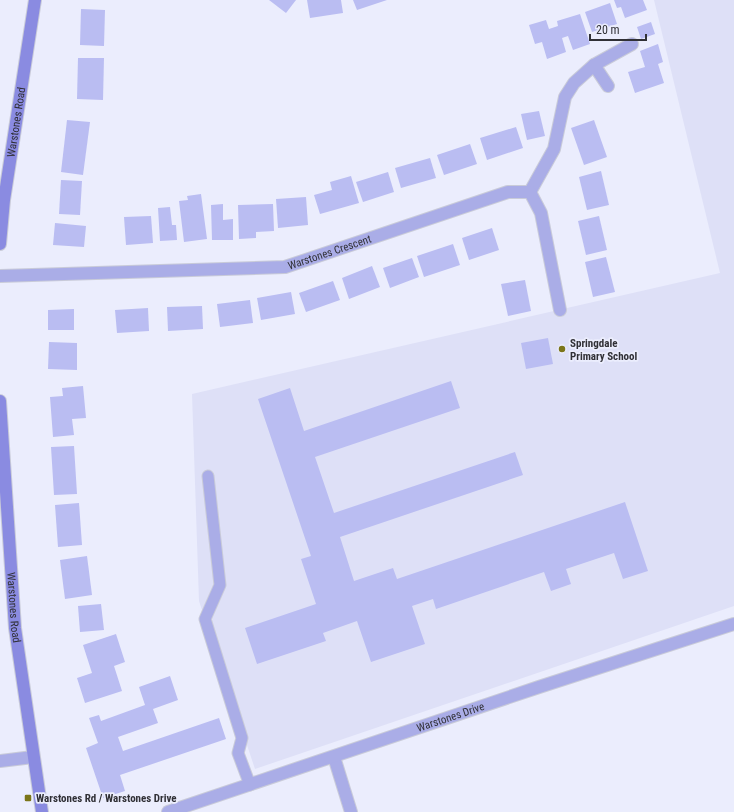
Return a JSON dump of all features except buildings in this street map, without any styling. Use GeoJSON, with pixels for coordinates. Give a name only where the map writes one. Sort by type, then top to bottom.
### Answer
{"type":"FeatureCollection","features":[{"type":"Feature","properties":{"kind":"street","name":"Warstones Road"},"geometry":{"type":"LineString","coordinates":[[0,244],[2,199],[35,0]]}},
{"type":"Feature","properties":{"kind":"street"},"geometry":{"type":"LineString","coordinates":[[560,310],[541,213],[530,192],[554,149],[565,97],[574,83],[594,65],[632,44]]}},
{"type":"Feature","properties":{"kind":"street"},"geometry":{"type":"LineString","coordinates":[[594,65],[608,86]]}},
{"type":"Feature","properties":{"kind":"street","name":"Warstones Crescent"},"geometry":{"type":"LineString","coordinates":[[0,276],[284,267],[508,192],[530,192]]}},
{"type":"Feature","properties":{"kind":"street","name":"Warstones Road"},"geometry":{"type":"LineString","coordinates":[[0,401],[15,628],[42,812]]}},
{"type":"Feature","properties":{"kind":"street","name":"Warstones Drive"},"geometry":{"type":"LineString","coordinates":[[168,812],[539,687],[734,624]]}},
{"type":"Feature","properties":{"kind":"street"},"geometry":{"type":"LineString","coordinates":[[0,761],[33,757]]}},
{"type":"Feature","properties":{"kind":"street"},"geometry":{"type":"LineString","coordinates":[[334,757],[351,812]]}},
{"type":"Feature","properties":{"kind":"lane"},"geometry":{"type":"LineString","coordinates":[[208,476],[220,585],[205,619],[242,738],[238,753],[250,785]]}},
{"type":"Feature","properties":{"kind":"shaded area","name":"Springdale Primary School"},"geometry":{"type":"Polygon","coordinates":[[[654,0],[734,0],[734,606],[255,769],[199,601],[192,394],[720,273],[654,0]]]}},
{"type":"Feature","properties":{"kind":"place","name":"Springdale Primary School"},"geometry":{"type":"Point","coordinates":[562,349]}},
{"type":"Feature","properties":{"kind":"place","name":"Warstones Rd / Warstones Drive"},"geometry":{"type":"Point","coordinates":[28,798]}}]}
